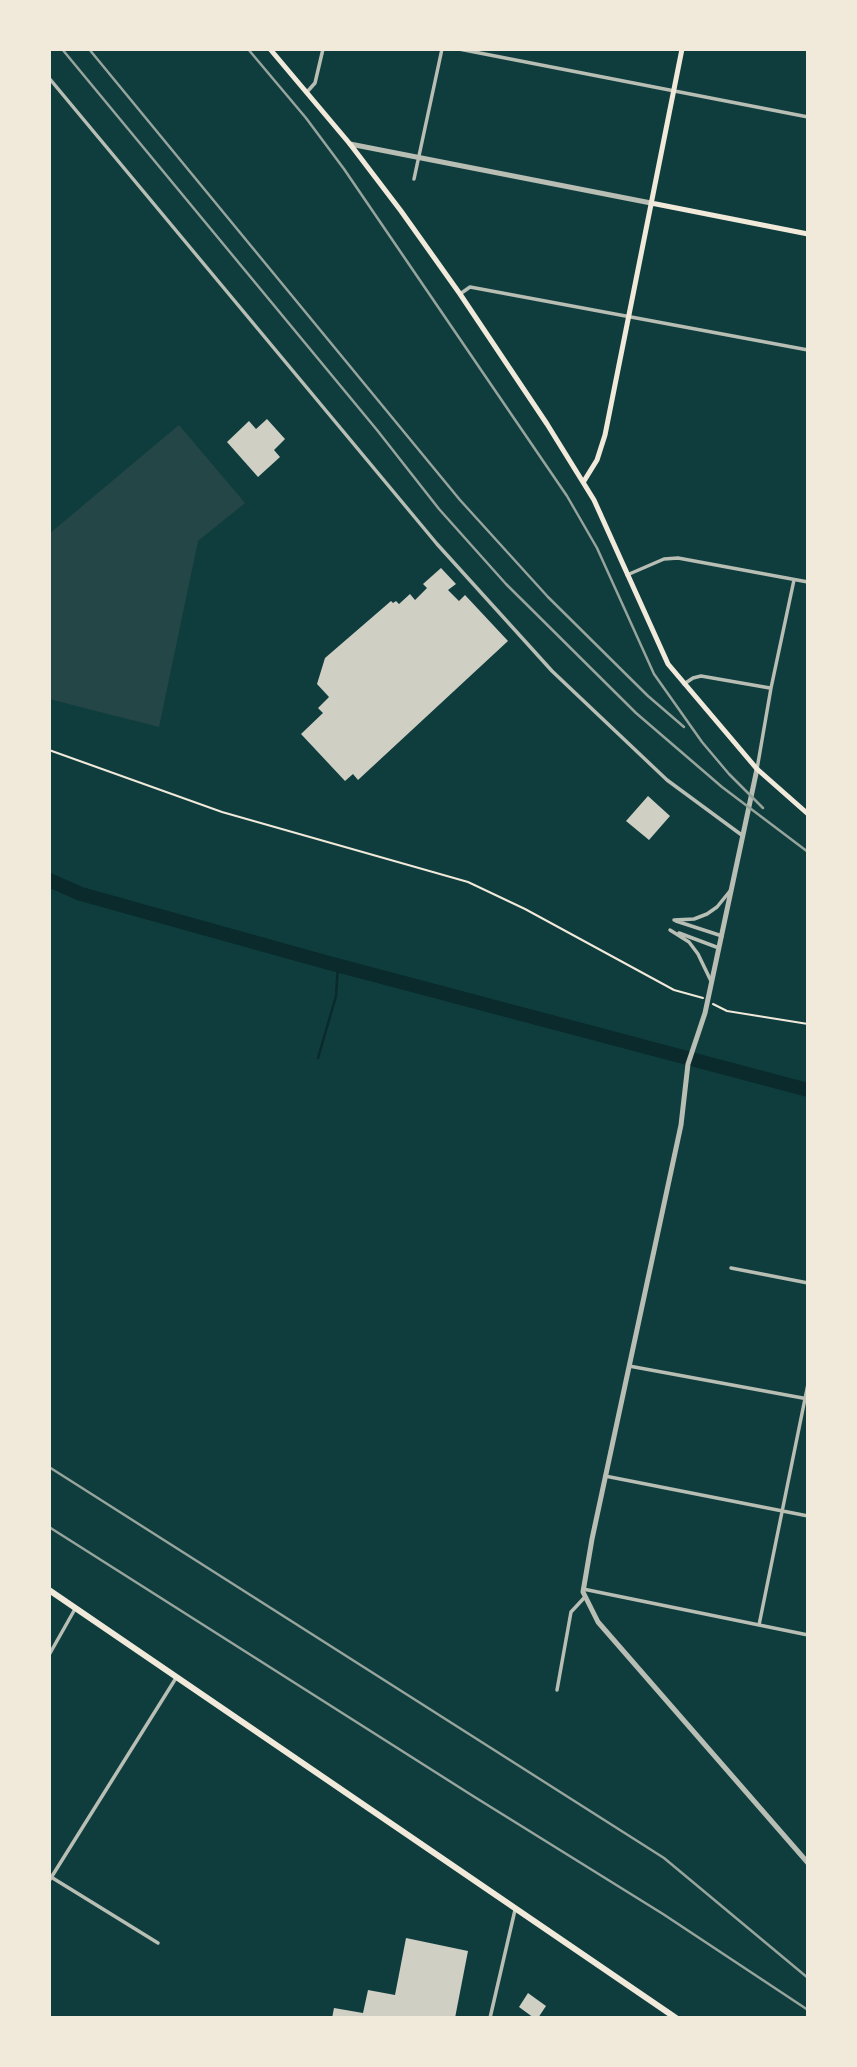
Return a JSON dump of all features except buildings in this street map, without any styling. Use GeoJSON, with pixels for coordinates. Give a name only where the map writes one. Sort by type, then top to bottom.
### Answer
{"type":"FeatureCollection","features":[{"type":"Feature","properties":{"kind":"main road"},"geometry":{"type":"LineString","coordinates":[[270,49],[350,144],[460,294],[583,481],[668,664],[757,769],[808,814]]}},
{"type":"Feature","properties":{"kind":"main road"},"geometry":{"type":"LineString","coordinates":[[583,481],[597,460],[606,435],[682,49]]}},
{"type":"Feature","properties":{"kind":"main road"},"geometry":{"type":"LineString","coordinates":[[651,203],[808,234]]}},
{"type":"Feature","properties":{"kind":"main road"},"geometry":{"type":"LineString","coordinates":[[49,1590],[676,2018]]}},
{"type":"Feature","properties":{"kind":"street"},"geometry":{"type":"LineString","coordinates":[[306,93],[315,83],[323,49]]}},
{"type":"Feature","properties":{"kind":"street"},"geometry":{"type":"LineString","coordinates":[[414,179],[442,49]]}},
{"type":"Feature","properties":{"kind":"street"},"geometry":{"type":"LineString","coordinates":[[459,49],[808,117]]}},
{"type":"Feature","properties":{"kind":"street"},"geometry":{"type":"LineString","coordinates":[[49,78],[437,544],[552,671],[667,780],[743,836]]}},
{"type":"Feature","properties":{"kind":"street"},"geometry":{"type":"LineString","coordinates":[[350,144],[651,203]]}},
{"type":"Feature","properties":{"kind":"street"},"geometry":{"type":"LineString","coordinates":[[460,294],[470,287],[808,351]]}},
{"type":"Feature","properties":{"kind":"street"},"geometry":{"type":"LineString","coordinates":[[627,575],[664,559],[678,558],[808,582]]}},
{"type":"Feature","properties":{"kind":"street"},"geometry":{"type":"LineString","coordinates":[[794,580],[722,936],[705,1013],[688,1064],[681,1125],[583,1589],[584,1598],[598,1622],[808,1863]]}},
{"type":"Feature","properties":{"kind":"street"},"geometry":{"type":"LineString","coordinates":[[684,684],[701,676],[771,688]]}},
{"type":"Feature","properties":{"kind":"street"},"geometry":{"type":"LineString","coordinates":[[722,936],[674,920],[694,919],[707,914],[717,907],[731,889]]}},
{"type":"Feature","properties":{"kind":"street"},"geometry":{"type":"LineString","coordinates":[[712,981],[689,942],[670,930],[719,948]]}},
{"type":"Feature","properties":{"kind":"street"},"geometry":{"type":"LineString","coordinates":[[731,1268],[808,1283]]}},
{"type":"Feature","properties":{"kind":"street"},"geometry":{"type":"LineString","coordinates":[[629,1366],[806,1399]]}},
{"type":"Feature","properties":{"kind":"street"},"geometry":{"type":"LineString","coordinates":[[759,1625],[808,1384]]}},
{"type":"Feature","properties":{"kind":"street"},"geometry":{"type":"LineString","coordinates":[[605,1476],[808,1516]]}},
{"type":"Feature","properties":{"kind":"street"},"geometry":{"type":"LineString","coordinates":[[583,1589],[808,1635]]}},
{"type":"Feature","properties":{"kind":"street"},"geometry":{"type":"LineString","coordinates":[[557,1689],[571,1612],[584,1598]]}},
{"type":"Feature","properties":{"kind":"street"},"geometry":{"type":"LineString","coordinates":[[49,1655],[75,1609]]}},
{"type":"Feature","properties":{"kind":"street"},"geometry":{"type":"LineString","coordinates":[[158,1943],[50,1879],[176,1678]]}},
{"type":"Feature","properties":{"kind":"street"},"geometry":{"type":"LineString","coordinates":[[490,2018],[516,1908]]}},
{"type":"Feature","properties":{"kind":"path"},"geometry":{"type":"LineString","coordinates":[[49,750],[222,812],[468,883],[525,909],[674,990],[708,999],[727,1011],[808,1024]]}},
{"type":"Feature","properties":{"kind":"shaded area"},"geometry":{"type":"Polygon","coordinates":[[[179,425],[245,503],[198,541],[159,727],[49,699],[49,534],[179,425]]]}},
{"type":"Feature","properties":{"kind":"waterway"},"geometry":{"type":"LineString","coordinates":[[49,880],[81,894],[329,963],[808,1090]]}},
{"type":"Feature","properties":{"kind":"waterway"},"geometry":{"type":"LineString","coordinates":[[318,1058],[336,996],[338,965]]}},
{"type":"Feature","properties":{"kind":"railway"},"geometry":{"type":"LineString","coordinates":[[62,49],[377,430],[439,509],[506,584],[636,713],[722,787],[808,852]]}},
{"type":"Feature","properties":{"kind":"railway"},"geometry":{"type":"LineString","coordinates":[[89,49],[460,500],[548,597],[648,696],[684,727]]}},
{"type":"Feature","properties":{"kind":"railway"},"geometry":{"type":"LineString","coordinates":[[248,49],[306,118],[344,169],[567,496],[597,548],[654,674],[702,742],[763,808]]}},
{"type":"Feature","properties":{"kind":"railway"},"geometry":{"type":"LineString","coordinates":[[49,1467],[664,1858],[808,1978]]}},
{"type":"Feature","properties":{"kind":"railway"},"geometry":{"type":"LineString","coordinates":[[49,1527],[663,1914],[808,2010]]}}]}
